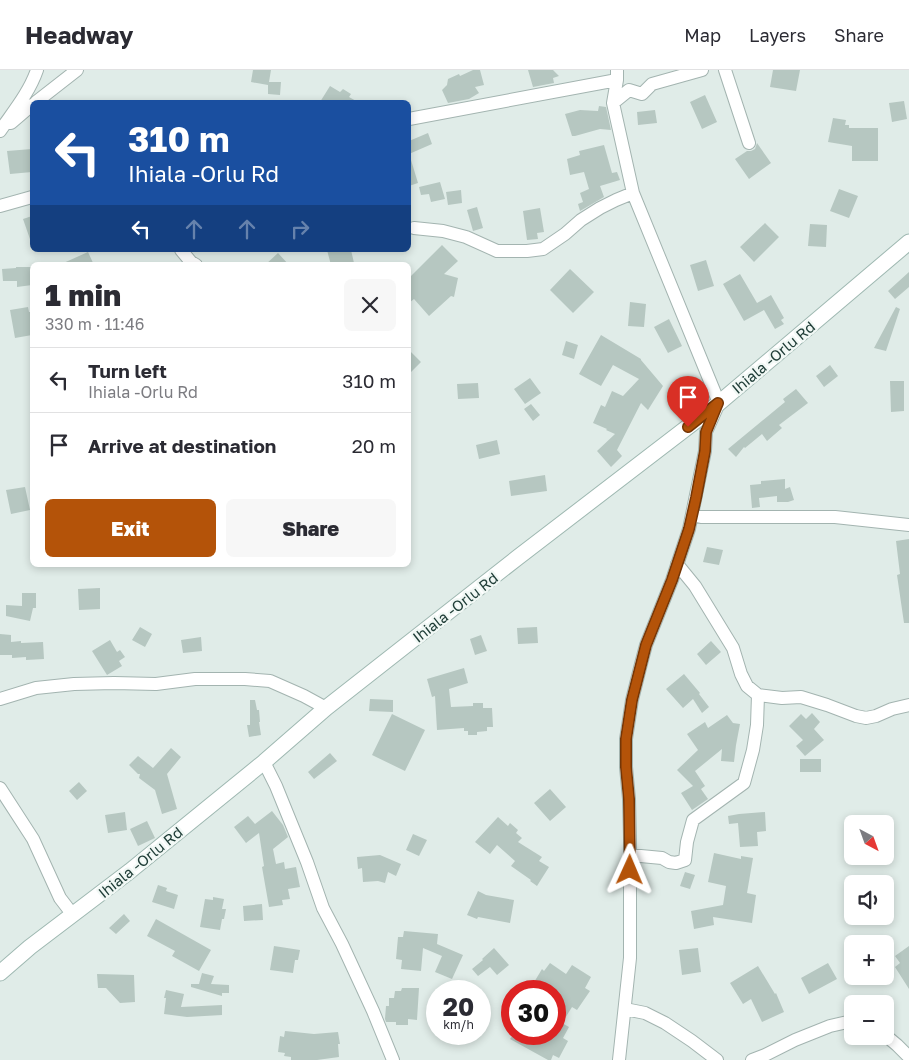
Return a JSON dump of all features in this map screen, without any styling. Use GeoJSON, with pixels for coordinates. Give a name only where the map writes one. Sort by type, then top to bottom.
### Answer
{"type":"FeatureCollection","features":[{"type":"Feature","properties":{"kind":"main road","name":"Ihiala -Orlu Rd"},"geometry":{"type":"LineString","coordinates":[[0,973],[30,947],[130,871],[264,762],[326,708],[718,403],[909,242]]}},
{"type":"Feature","properties":{"kind":"street"},"geometry":{"type":"LineString","coordinates":[[0,132],[34,80],[37,70]]}},
{"type":"Feature","properties":{"kind":"street"},"geometry":{"type":"LineString","coordinates":[[39,100],[77,70]]}},
{"type":"Feature","properties":{"kind":"street"},"geometry":{"type":"LineString","coordinates":[[613,103],[629,90],[642,94],[652,84],[702,70]]}},
{"type":"Feature","properties":{"kind":"street"},"geometry":{"type":"LineString","coordinates":[[725,70],[749,143]]}},
{"type":"Feature","properties":{"kind":"street"},"geometry":{"type":"LineString","coordinates":[[411,119],[617,75],[613,103],[633,194],[718,403],[706,432],[705,451],[689,529],[672,580],[646,645],[632,700],[626,739],[629,799],[630,958],[619,1060]]}},
{"type":"Feature","properties":{"kind":"street"},"geometry":{"type":"LineString","coordinates":[[0,132],[30,107]]}},
{"type":"Feature","properties":{"kind":"street"},"geometry":{"type":"LineString","coordinates":[[414,228],[466,237],[497,251],[527,252],[543,248],[560,238],[581,220],[600,208],[633,194]]}},
{"type":"Feature","properties":{"kind":"street"},"geometry":{"type":"LineString","coordinates":[[0,206],[30,198]]}},
{"type":"Feature","properties":{"kind":"street"},"geometry":{"type":"LineString","coordinates":[[183,252],[191,262]]}},
{"type":"Feature","properties":{"kind":"street"},"geometry":{"type":"LineString","coordinates":[[692,516],[835,518],[909,525]]}},
{"type":"Feature","properties":{"kind":"street"},"geometry":{"type":"LineString","coordinates":[[677,564],[695,586],[725,634],[733,648],[747,686],[758,695],[775,698],[801,697],[866,718],[909,705]]}},
{"type":"Feature","properties":{"kind":"street"},"geometry":{"type":"LineString","coordinates":[[0,699],[36,688],[74,684],[156,684],[195,679],[246,679],[270,681],[326,708]]}},
{"type":"Feature","properties":{"kind":"street"},"geometry":{"type":"LineString","coordinates":[[630,855],[662,858],[676,863],[684,860],[693,820],[744,783],[753,750],[757,725],[758,695]]}},
{"type":"Feature","properties":{"kind":"street"},"geometry":{"type":"LineString","coordinates":[[264,762],[308,862],[323,908],[373,1011],[393,1060]]}},
{"type":"Feature","properties":{"kind":"street"},"geometry":{"type":"LineString","coordinates":[[0,788],[33,839],[60,898],[73,915]]}},
{"type":"Feature","properties":{"kind":"street"},"geometry":{"type":"LineString","coordinates":[[625,1009],[645,1013],[665,1022],[716,1060]]}},
{"type":"Feature","properties":{"kind":"street"},"geometry":{"type":"LineString","coordinates":[[752,1060],[830,1026],[844,1023]]}},
{"type":"Feature","properties":{"kind":"street"},"geometry":{"type":"LineString","coordinates":[[894,1042],[909,1057]]}},
{"type":"Feature","properties":{"kind":"building"},"geometry":{"type":"Polygon","coordinates":[[[253,70],[271,70],[269,82],[281,82],[280,95],[268,94],[268,85],[251,82],[253,70]]]}},
{"type":"Feature","properties":{"kind":"building"},"geometry":{"type":"Polygon","coordinates":[[[473,70],[480,70],[484,85],[475,87],[479,93],[469,99],[448,103],[442,90],[447,85],[448,79],[473,70]]]}},
{"type":"Feature","properties":{"kind":"building"},"geometry":{"type":"Polygon","coordinates":[[[528,70],[553,70],[559,76],[553,78],[554,83],[533,87],[528,70]]]}},
{"type":"Feature","properties":{"kind":"building"},"geometry":{"type":"Polygon","coordinates":[[[773,70],[800,70],[796,91],[770,87],[773,70]]]}},
{"type":"Feature","properties":{"kind":"building"},"geometry":{"type":"Polygon","coordinates":[[[330,86],[340,92],[343,89],[351,94],[349,97],[354,100],[321,100],[330,86]]]}},
{"type":"Feature","properties":{"kind":"building"},"geometry":{"type":"Polygon","coordinates":[[[705,95],[717,122],[702,129],[690,102],[705,95]]]}},
{"type":"Feature","properties":{"kind":"building"},"geometry":{"type":"Polygon","coordinates":[[[904,101],[907,119],[892,122],[889,103],[904,101]]]}},
{"type":"Feature","properties":{"kind":"building"},"geometry":{"type":"Polygon","coordinates":[[[599,106],[606,107],[611,130],[600,129],[572,136],[565,114],[580,110],[598,111],[599,106]]]}},
{"type":"Feature","properties":{"kind":"building"},"geometry":{"type":"Polygon","coordinates":[[[655,110],[657,123],[638,125],[637,112],[655,110]]]}},
{"type":"Feature","properties":{"kind":"building"},"geometry":{"type":"Polygon","coordinates":[[[833,118],[846,120],[845,125],[849,125],[849,128],[878,128],[878,161],[852,161],[852,146],[828,142],[833,118]]]}},
{"type":"Feature","properties":{"kind":"building"},"geometry":{"type":"Polygon","coordinates":[[[428,133],[432,144],[411,153],[411,140],[428,133]]]}},
{"type":"Feature","properties":{"kind":"building"},"geometry":{"type":"Polygon","coordinates":[[[757,143],[771,163],[749,179],[735,159],[747,151],[755,149],[757,143]]]}},
{"type":"Feature","properties":{"kind":"building"},"geometry":{"type":"Polygon","coordinates":[[[604,145],[612,173],[617,172],[620,180],[600,186],[604,197],[580,211],[578,204],[583,202],[580,193],[589,189],[584,172],[570,175],[567,159],[580,155],[579,151],[604,145]]]}},
{"type":"Feature","properties":{"kind":"building"},"geometry":{"type":"Polygon","coordinates":[[[30,149],[30,172],[10,174],[7,151],[30,149]]]}},
{"type":"Feature","properties":{"kind":"building"},"geometry":{"type":"Polygon","coordinates":[[[411,160],[418,183],[411,185],[411,160]]]}},
{"type":"Feature","properties":{"kind":"building"},"geometry":{"type":"Polygon","coordinates":[[[440,182],[445,199],[431,202],[429,194],[421,195],[419,187],[440,182]]]}},
{"type":"Feature","properties":{"kind":"building"},"geometry":{"type":"Polygon","coordinates":[[[839,189],[858,196],[849,218],[830,211],[839,189]]]}},
{"type":"Feature","properties":{"kind":"building"},"geometry":{"type":"Polygon","coordinates":[[[461,190],[462,203],[448,205],[446,192],[461,190]]]}},
{"type":"Feature","properties":{"kind":"building"},"geometry":{"type":"Polygon","coordinates":[[[477,207],[483,228],[473,231],[467,210],[477,207]]]}},
{"type":"Feature","properties":{"kind":"building"},"geometry":{"type":"Polygon","coordinates":[[[540,208],[544,232],[537,233],[538,239],[527,240],[523,211],[540,208]]]}},
{"type":"Feature","properties":{"kind":"building"},"geometry":{"type":"Polygon","coordinates":[[[30,217],[30,239],[23,219],[30,217]]]}},
{"type":"Feature","properties":{"kind":"building"},"geometry":{"type":"Polygon","coordinates":[[[765,223],[779,237],[754,262],[740,247],[765,223]]]}},
{"type":"Feature","properties":{"kind":"building"},"geometry":{"type":"Polygon","coordinates":[[[810,224],[827,225],[826,247],[808,246],[810,224]]]}},
{"type":"Feature","properties":{"kind":"building"},"geometry":{"type":"Polygon","coordinates":[[[442,245],[458,261],[444,274],[458,278],[454,297],[451,296],[429,316],[414,299],[411,301],[411,276],[442,245]]]}},
{"type":"Feature","properties":{"kind":"building"},"geometry":{"type":"Polygon","coordinates":[[[88,252],[93,262],[66,262],[88,252]]]}},
{"type":"Feature","properties":{"kind":"building"},"geometry":{"type":"Polygon","coordinates":[[[328,252],[351,252],[354,262],[330,262],[328,252]]]}},
{"type":"Feature","properties":{"kind":"building"},"geometry":{"type":"Polygon","coordinates":[[[278,253],[286,262],[268,262],[278,253]]]}},
{"type":"Feature","properties":{"kind":"building"},"geometry":{"type":"Polygon","coordinates":[[[706,260],[714,286],[698,291],[690,265],[706,260]]]}},
{"type":"Feature","properties":{"kind":"building"},"geometry":{"type":"Polygon","coordinates":[[[30,267],[30,285],[17,287],[17,281],[3,281],[2,269],[30,267]]]}},
{"type":"Feature","properties":{"kind":"building"},"geometry":{"type":"Polygon","coordinates":[[[570,269],[594,292],[573,313],[550,290],[570,269]]]}},
{"type":"Feature","properties":{"kind":"building"},"geometry":{"type":"Polygon","coordinates":[[[909,272],[909,287],[895,299],[888,291],[909,272]]]}},
{"type":"Feature","properties":{"kind":"building"},"geometry":{"type":"Polygon","coordinates":[[[740,274],[757,303],[771,295],[784,318],[781,320],[784,324],[775,329],[764,310],[744,321],[723,284],[740,274]]]}},
{"type":"Feature","properties":{"kind":"building"},"geometry":{"type":"Polygon","coordinates":[[[630,302],[646,304],[644,327],[628,326],[630,302]]]}},
{"type":"Feature","properties":{"kind":"building"},"geometry":{"type":"Polygon","coordinates":[[[28,307],[30,312],[30,335],[15,338],[10,310],[28,307]]]}},
{"type":"Feature","properties":{"kind":"building"},"geometry":{"type":"Polygon","coordinates":[[[896,307],[900,309],[886,351],[874,348],[896,307]]]}},
{"type":"Feature","properties":{"kind":"building"},"geometry":{"type":"Polygon","coordinates":[[[669,319],[682,346],[668,353],[654,327],[669,319]]]}},
{"type":"Feature","properties":{"kind":"building"},"geometry":{"type":"Polygon","coordinates":[[[601,335],[641,359],[663,386],[648,410],[641,403],[617,450],[622,456],[611,467],[597,451],[615,434],[593,423],[601,405],[605,407],[612,391],[623,396],[639,379],[613,365],[601,386],[579,374],[601,335]]]}},
{"type":"Feature","properties":{"kind":"building"},"geometry":{"type":"Polygon","coordinates":[[[566,341],[578,345],[574,359],[562,355],[566,341]]]}},
{"type":"Feature","properties":{"kind":"building"},"geometry":{"type":"Polygon","coordinates":[[[411,352],[421,362],[411,372],[411,352]]]}},
{"type":"Feature","properties":{"kind":"building"},"geometry":{"type":"Polygon","coordinates":[[[830,365],[838,376],[824,387],[816,376],[830,365]]]}},
{"type":"Feature","properties":{"kind":"building"},"geometry":{"type":"Polygon","coordinates":[[[530,378],[541,393],[525,404],[514,389],[530,378]]]}},
{"type":"Feature","properties":{"kind":"building"},"geometry":{"type":"Polygon","coordinates":[[[890,381],[904,381],[904,411],[891,412],[890,381]]]}},
{"type":"Feature","properties":{"kind":"building"},"geometry":{"type":"Polygon","coordinates":[[[478,383],[479,398],[458,399],[457,384],[478,383]]]}},
{"type":"Feature","properties":{"kind":"building"},"geometry":{"type":"Polygon","coordinates":[[[796,389],[808,403],[779,425],[782,428],[767,441],[762,434],[744,447],[736,457],[728,449],[785,402],[783,399],[796,389]]]}},
{"type":"Feature","properties":{"kind":"building"},"geometry":{"type":"Polygon","coordinates":[[[531,404],[540,415],[533,421],[524,409],[531,404]]]}},
{"type":"Feature","properties":{"kind":"building"},"geometry":{"type":"Polygon","coordinates":[[[497,440],[500,454],[479,459],[476,445],[497,440]]]}},
{"type":"Feature","properties":{"kind":"building"},"geometry":{"type":"Polygon","coordinates":[[[545,475],[547,491],[511,496],[509,481],[545,475]]]}},
{"type":"Feature","properties":{"kind":"building"},"geometry":{"type":"Polygon","coordinates":[[[785,479],[785,489],[790,487],[794,500],[777,502],[777,496],[759,498],[760,507],[752,508],[750,485],[761,484],[761,481],[785,479]]]}},
{"type":"Feature","properties":{"kind":"building"},"geometry":{"type":"Polygon","coordinates":[[[25,487],[30,510],[11,514],[6,490],[25,487]]]}},
{"type":"Feature","properties":{"kind":"building"},"geometry":{"type":"Polygon","coordinates":[[[909,539],[909,623],[904,623],[897,575],[900,574],[896,541],[909,539]]]}},
{"type":"Feature","properties":{"kind":"building"},"geometry":{"type":"Polygon","coordinates":[[[707,547],[723,550],[719,565],[703,562],[707,547]]]}},
{"type":"Feature","properties":{"kind":"building"},"geometry":{"type":"Polygon","coordinates":[[[100,588],[100,609],[79,610],[78,589],[100,588]]]}},
{"type":"Feature","properties":{"kind":"building"},"geometry":{"type":"Polygon","coordinates":[[[22,593],[36,593],[36,608],[33,608],[30,621],[6,616],[6,605],[22,606],[22,593]]]}},
{"type":"Feature","properties":{"kind":"building"},"geometry":{"type":"Polygon","coordinates":[[[140,627],[152,634],[145,647],[132,640],[140,627]]]}},
{"type":"Feature","properties":{"kind":"building"},"geometry":{"type":"Polygon","coordinates":[[[537,627],[538,643],[518,644],[517,628],[537,627]]]}},
{"type":"Feature","properties":{"kind":"building"},"geometry":{"type":"Polygon","coordinates":[[[0,634],[11,635],[11,642],[43,642],[44,659],[26,660],[26,657],[12,658],[12,655],[0,655],[0,634]]]}},
{"type":"Feature","properties":{"kind":"building"},"geometry":{"type":"Polygon","coordinates":[[[481,635],[487,651],[475,655],[470,639],[481,635]]]}},
{"type":"Feature","properties":{"kind":"building"},"geometry":{"type":"Polygon","coordinates":[[[201,637],[202,651],[183,653],[181,640],[201,637]]]}},
{"type":"Feature","properties":{"kind":"building"},"geometry":{"type":"Polygon","coordinates":[[[110,640],[117,652],[120,650],[125,657],[119,661],[122,666],[107,675],[92,651],[110,640]]]}},
{"type":"Feature","properties":{"kind":"building"},"geometry":{"type":"Polygon","coordinates":[[[711,641],[721,652],[706,665],[697,654],[711,641]]]}},
{"type":"Feature","properties":{"kind":"building"},"geometry":{"type":"Polygon","coordinates":[[[464,668],[468,683],[449,689],[451,707],[473,706],[473,703],[483,703],[483,708],[492,708],[493,727],[487,727],[487,731],[477,732],[477,735],[468,735],[468,731],[464,731],[464,728],[437,730],[435,696],[432,697],[427,679],[464,668]]]}},
{"type":"Feature","properties":{"kind":"building"},"geometry":{"type":"Polygon","coordinates":[[[684,674],[709,707],[702,713],[693,699],[683,708],[666,689],[684,674]]]}},
{"type":"Feature","properties":{"kind":"building"},"geometry":{"type":"Polygon","coordinates":[[[370,699],[393,700],[393,712],[369,711],[370,699]]]}},
{"type":"Feature","properties":{"kind":"building"},"geometry":{"type":"Polygon","coordinates":[[[250,700],[255,700],[257,710],[259,710],[261,735],[249,737],[247,725],[250,725],[250,700]]]}},
{"type":"Feature","properties":{"kind":"building"},"geometry":{"type":"Polygon","coordinates":[[[812,713],[820,722],[814,729],[824,740],[805,756],[796,746],[803,740],[789,726],[801,714],[806,719],[812,713]]]}},
{"type":"Feature","properties":{"kind":"building"},"geometry":{"type":"Polygon","coordinates":[[[392,714],[425,730],[405,771],[372,755],[392,714]]]}},
{"type":"Feature","properties":{"kind":"building"},"geometry":{"type":"Polygon","coordinates":[[[727,715],[733,723],[740,724],[734,762],[721,761],[722,749],[695,771],[705,786],[701,789],[708,799],[692,810],[681,793],[693,786],[677,770],[698,750],[687,734],[705,722],[708,728],[727,715]]]}},
{"type":"Feature","properties":{"kind":"building"},"geometry":{"type":"Polygon","coordinates":[[[171,748],[181,757],[167,774],[177,809],[162,814],[155,790],[139,778],[140,774],[129,765],[138,756],[153,768],[171,748]]]}},
{"type":"Feature","properties":{"kind":"building"},"geometry":{"type":"Polygon","coordinates":[[[330,753],[337,761],[314,779],[308,772],[330,753]]]}},
{"type":"Feature","properties":{"kind":"building"},"geometry":{"type":"Polygon","coordinates":[[[800,759],[821,759],[821,772],[800,772],[800,759]]]}},
{"type":"Feature","properties":{"kind":"building"},"geometry":{"type":"Polygon","coordinates":[[[79,782],[87,791],[77,800],[69,791],[79,782]]]}},
{"type":"Feature","properties":{"kind":"building"},"geometry":{"type":"Polygon","coordinates":[[[550,789],[566,807],[550,821],[534,803],[550,789]]]}},
{"type":"Feature","properties":{"kind":"building"},"geometry":{"type":"Polygon","coordinates":[[[272,811],[283,825],[288,837],[273,849],[276,864],[284,862],[285,869],[296,867],[300,887],[288,889],[290,899],[282,900],[283,905],[269,907],[262,867],[264,866],[259,833],[246,843],[234,827],[248,816],[255,824],[272,811]]]}},
{"type":"Feature","properties":{"kind":"building"},"geometry":{"type":"Polygon","coordinates":[[[125,812],[127,830],[108,833],[105,815],[125,812]]]}},
{"type":"Feature","properties":{"kind":"building"},"geometry":{"type":"Polygon","coordinates":[[[765,812],[766,831],[757,832],[758,846],[740,847],[738,823],[729,824],[728,816],[765,812]]]}},
{"type":"Feature","properties":{"kind":"building"},"geometry":{"type":"Polygon","coordinates":[[[498,817],[508,826],[510,823],[518,830],[516,833],[522,838],[518,842],[542,857],[539,861],[549,867],[537,886],[511,866],[515,861],[497,845],[490,854],[475,842],[498,817]]]}},
{"type":"Feature","properties":{"kind":"building"},"geometry":{"type":"Polygon","coordinates":[[[147,821],[155,838],[138,846],[130,829],[147,821]]]}},
{"type":"Feature","properties":{"kind":"building"},"geometry":{"type":"Polygon","coordinates":[[[413,834],[427,840],[419,856],[406,850],[413,834]]]}},
{"type":"Feature","properties":{"kind":"building"},"geometry":{"type":"Polygon","coordinates":[[[714,853],[741,859],[741,856],[753,858],[747,893],[756,895],[752,923],[713,917],[714,925],[694,929],[691,911],[723,905],[726,886],[708,882],[714,853]]]}},
{"type":"Feature","properties":{"kind":"building"},"geometry":{"type":"Polygon","coordinates":[[[380,855],[401,864],[396,876],[388,872],[385,883],[378,881],[363,882],[362,868],[358,869],[357,857],[380,855]]]}},
{"type":"Feature","properties":{"kind":"building"},"geometry":{"type":"Polygon","coordinates":[[[685,872],[695,875],[690,889],[680,886],[685,872]]]}},
{"type":"Feature","properties":{"kind":"building"},"geometry":{"type":"Polygon","coordinates":[[[158,885],[167,888],[166,891],[178,895],[174,909],[152,902],[158,885]]]}},
{"type":"Feature","properties":{"kind":"building"},"geometry":{"type":"Polygon","coordinates":[[[478,891],[486,895],[514,900],[510,923],[478,917],[477,919],[467,915],[478,891]]]}},
{"type":"Feature","properties":{"kind":"building"},"geometry":{"type":"Polygon","coordinates":[[[213,897],[224,899],[222,909],[226,909],[220,930],[200,927],[205,899],[213,900],[213,897]]]}},
{"type":"Feature","properties":{"kind":"building"},"geometry":{"type":"Polygon","coordinates":[[[262,904],[263,920],[244,921],[243,906],[262,904]]]}},
{"type":"Feature","properties":{"kind":"building"},"geometry":{"type":"Polygon","coordinates":[[[124,914],[130,921],[116,934],[109,928],[124,914]]]}},
{"type":"Feature","properties":{"kind":"building"},"geometry":{"type":"Polygon","coordinates":[[[156,919],[211,950],[199,971],[172,956],[175,951],[147,936],[156,919]]]}},
{"type":"Feature","properties":{"kind":"building"},"geometry":{"type":"Polygon","coordinates":[[[404,931],[438,934],[437,944],[463,955],[452,979],[435,972],[442,956],[423,948],[421,971],[401,969],[402,960],[396,959],[398,937],[403,937],[404,931]]]}},
{"type":"Feature","properties":{"kind":"building"},"geometry":{"type":"Polygon","coordinates":[[[274,946],[300,950],[298,960],[295,960],[293,973],[270,970],[274,946]]]}},
{"type":"Feature","properties":{"kind":"building"},"geometry":{"type":"Polygon","coordinates":[[[909,946],[909,989],[895,967],[900,963],[895,956],[909,946]]]}},
{"type":"Feature","properties":{"kind":"building"},"geometry":{"type":"Polygon","coordinates":[[[494,948],[509,965],[497,975],[490,967],[478,976],[472,969],[494,948]]]}},
{"type":"Feature","properties":{"kind":"building"},"geometry":{"type":"Polygon","coordinates":[[[698,948],[701,972],[682,975],[679,950],[698,948]]]}},
{"type":"Feature","properties":{"kind":"building"},"geometry":{"type":"Polygon","coordinates":[[[550,963],[566,974],[572,965],[591,977],[585,988],[590,991],[577,1010],[572,1007],[566,1017],[566,980],[535,980],[542,969],[544,971],[550,963]]]}},
{"type":"Feature","properties":{"kind":"building"},"geometry":{"type":"Polygon","coordinates":[[[828,963],[837,979],[809,994],[801,978],[828,963]]]}},
{"type":"Feature","properties":{"kind":"building"},"geometry":{"type":"Polygon","coordinates":[[[758,966],[776,993],[784,1012],[762,1022],[751,999],[743,1004],[730,983],[758,966]]]}},
{"type":"Feature","properties":{"kind":"building"},"geometry":{"type":"Polygon","coordinates":[[[202,973],[214,976],[211,984],[229,985],[229,993],[222,993],[222,996],[191,987],[191,984],[199,984],[202,973]]]}},
{"type":"Feature","properties":{"kind":"building"},"geometry":{"type":"Polygon","coordinates":[[[97,974],[134,975],[135,1002],[120,1003],[106,988],[98,988],[97,974]]]}},
{"type":"Feature","properties":{"kind":"building"},"geometry":{"type":"Polygon","coordinates":[[[402,988],[419,988],[417,1020],[408,1019],[408,1025],[396,1025],[396,1022],[386,1022],[386,1006],[389,1006],[389,998],[394,998],[395,991],[401,991],[402,988]]]}},
{"type":"Feature","properties":{"kind":"building"},"geometry":{"type":"Polygon","coordinates":[[[166,990],[184,994],[181,1007],[222,1005],[222,1015],[187,1017],[164,1014],[166,990]]]}},
{"type":"Feature","properties":{"kind":"building"},"geometry":{"type":"Polygon","coordinates":[[[285,1031],[314,1034],[338,1032],[340,1044],[338,1044],[339,1057],[317,1060],[291,1060],[291,1057],[284,1056],[285,1053],[278,1052],[280,1036],[284,1037],[285,1031]]]}},
{"type":"Feature","properties":{"kind":"building"},"geometry":{"type":"Polygon","coordinates":[[[521,1045],[566,1045],[559,1058],[553,1055],[551,1060],[521,1045]]]}},
{"type":"Feature","properties":{"kind":"route"},"geometry":{"type":"LineString","coordinates":[[630,870],[626,739],[632,700],[646,645],[672,580],[689,529],[705,451],[706,432],[718,403],[688,427]]}}]}
